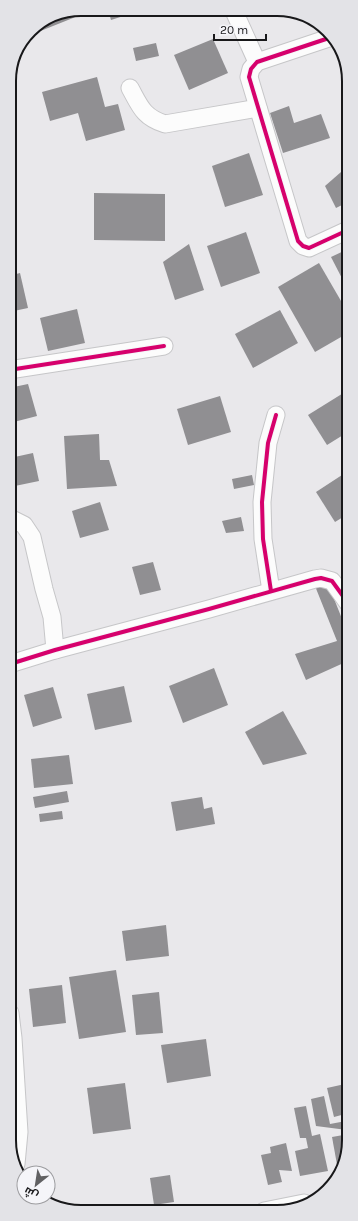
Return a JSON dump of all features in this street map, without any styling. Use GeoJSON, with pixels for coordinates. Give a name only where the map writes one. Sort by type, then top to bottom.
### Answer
{"type":"FeatureCollection","features":[{"type":"Feature","properties":{"kind":"street"},"geometry":{"type":"LineString","coordinates":[[236,16],[256,62]]}},
{"type":"Feature","properties":{"kind":"street"},"geometry":{"type":"LineString","coordinates":[[326,39],[256,62],[248,77],[298,241],[302,246],[309,248],[342,233]]}},
{"type":"Feature","properties":{"kind":"street"},"geometry":{"type":"LineString","coordinates":[[130,88],[144,112],[156,121],[165,124],[258,108]]}},
{"type":"Feature","properties":{"kind":"street"},"geometry":{"type":"LineString","coordinates":[[16,369],[164,346]]}},
{"type":"Feature","properties":{"kind":"street"},"geometry":{"type":"LineString","coordinates":[[271,591],[263,539],[262,502],[268,443],[276,415]]}},
{"type":"Feature","properties":{"kind":"street"},"geometry":{"type":"LineString","coordinates":[[16,521],[24,525],[32,537],[52,617],[55,650]]}},
{"type":"Feature","properties":{"kind":"street"},"geometry":{"type":"LineString","coordinates":[[16,662],[55,650],[315,579],[327,579],[332,581],[342,595]]}},
{"type":"Feature","properties":{"kind":"street"},"geometry":{"type":"LineString","coordinates":[[16,1085],[19,1132],[17,1153]]}},
{"type":"Feature","properties":{"kind":"building"},"geometry":{"type":"Polygon","coordinates":[[[77,16],[40,31],[56,21],[68,17],[77,16]]]}},
{"type":"Feature","properties":{"kind":"building"},"geometry":{"type":"Polygon","coordinates":[[[110,16],[124,16],[111,20],[110,16]]]}},
{"type":"Feature","properties":{"kind":"building"},"geometry":{"type":"Polygon","coordinates":[[[213,39],[228,73],[189,90],[174,55],[213,39]]]}},
{"type":"Feature","properties":{"kind":"building"},"geometry":{"type":"Polygon","coordinates":[[[156,43],[159,56],[136,61],[133,48],[156,43]]]}},
{"type":"Feature","properties":{"kind":"building"},"geometry":{"type":"Polygon","coordinates":[[[97,77],[105,107],[118,104],[125,130],[86,141],[78,113],[50,121],[42,92],[97,77]]]}},
{"type":"Feature","properties":{"kind":"building"},"geometry":{"type":"Polygon","coordinates":[[[289,106],[294,123],[321,114],[330,138],[283,153],[270,113],[289,106]]]}},
{"type":"Feature","properties":{"kind":"building"},"geometry":{"type":"Polygon","coordinates":[[[249,153],[263,195],[225,207],[212,166],[249,153]]]}},
{"type":"Feature","properties":{"kind":"building"},"geometry":{"type":"Polygon","coordinates":[[[341,172],[342,205],[336,208],[325,186],[341,172]]]}},
{"type":"Feature","properties":{"kind":"building"},"geometry":{"type":"Polygon","coordinates":[[[94,193],[165,194],[165,241],[94,240],[94,193]]]}},
{"type":"Feature","properties":{"kind":"building"},"geometry":{"type":"Polygon","coordinates":[[[246,232],[260,273],[221,287],[207,246],[246,232]]]}},
{"type":"Feature","properties":{"kind":"building"},"geometry":{"type":"Polygon","coordinates":[[[189,244],[204,290],[175,300],[163,262],[189,244]]]}},
{"type":"Feature","properties":{"kind":"building"},"geometry":{"type":"Polygon","coordinates":[[[342,252],[342,278],[331,257],[342,252]]]}},
{"type":"Feature","properties":{"kind":"building"},"geometry":{"type":"Polygon","coordinates":[[[319,263],[342,303],[342,336],[315,352],[278,287],[319,263]]]}},
{"type":"Feature","properties":{"kind":"building"},"geometry":{"type":"Polygon","coordinates":[[[20,273],[28,308],[16,311],[16,274],[20,273]]]}},
{"type":"Feature","properties":{"kind":"building"},"geometry":{"type":"Polygon","coordinates":[[[77,309],[85,343],[48,351],[40,318],[77,309]]]}},
{"type":"Feature","properties":{"kind":"building"},"geometry":{"type":"Polygon","coordinates":[[[280,310],[298,343],[253,368],[235,334],[280,310]]]}},
{"type":"Feature","properties":{"kind":"building"},"geometry":{"type":"Polygon","coordinates":[[[28,384],[37,416],[16,421],[16,387],[28,384]]]}},
{"type":"Feature","properties":{"kind":"building"},"geometry":{"type":"Polygon","coordinates":[[[342,394],[342,436],[327,445],[308,415],[342,394]]]}},
{"type":"Feature","properties":{"kind":"building"},"geometry":{"type":"Polygon","coordinates":[[[220,396],[231,432],[188,445],[177,409],[220,396]]]}},
{"type":"Feature","properties":{"kind":"building"},"geometry":{"type":"Polygon","coordinates":[[[99,434],[100,460],[109,460],[117,486],[67,489],[64,436],[99,434]]]}},
{"type":"Feature","properties":{"kind":"building"},"geometry":{"type":"Polygon","coordinates":[[[33,453],[39,481],[16,486],[16,457],[33,453]]]}},
{"type":"Feature","properties":{"kind":"building"},"geometry":{"type":"Polygon","coordinates":[[[252,475],[254,485],[234,489],[232,479],[252,475]]]}},
{"type":"Feature","properties":{"kind":"building"},"geometry":{"type":"Polygon","coordinates":[[[342,475],[342,518],[335,522],[316,492],[342,475]]]}},
{"type":"Feature","properties":{"kind":"building"},"geometry":{"type":"Polygon","coordinates":[[[100,502],[109,530],[80,538],[72,511],[100,502]]]}},
{"type":"Feature","properties":{"kind":"building"},"geometry":{"type":"Polygon","coordinates":[[[241,517],[244,531],[226,533],[222,521],[241,517]]]}},
{"type":"Feature","properties":{"kind":"building"},"geometry":{"type":"Polygon","coordinates":[[[153,562],[161,590],[140,595],[132,567],[153,562]]]}},
{"type":"Feature","properties":{"kind":"building"},"geometry":{"type":"Polygon","coordinates":[[[327,581],[342,619],[342,664],[306,680],[295,654],[337,641],[315,586],[327,581]]]}},
{"type":"Feature","properties":{"kind":"building"},"geometry":{"type":"Polygon","coordinates":[[[214,668],[228,705],[183,723],[169,686],[214,668]]]}},
{"type":"Feature","properties":{"kind":"building"},"geometry":{"type":"Polygon","coordinates":[[[124,686],[132,722],[95,730],[87,694],[124,686]]]}},
{"type":"Feature","properties":{"kind":"building"},"geometry":{"type":"Polygon","coordinates":[[[53,687],[62,718],[33,727],[24,695],[53,687]]]}},
{"type":"Feature","properties":{"kind":"building"},"geometry":{"type":"Polygon","coordinates":[[[283,711],[307,754],[263,765],[245,732],[283,711]]]}},
{"type":"Feature","properties":{"kind":"building"},"geometry":{"type":"Polygon","coordinates":[[[69,755],[73,784],[34,788],[31,759],[69,755]]]}},
{"type":"Feature","properties":{"kind":"building"},"geometry":{"type":"Polygon","coordinates":[[[67,791],[69,802],[35,808],[33,797],[67,791]]]}},
{"type":"Feature","properties":{"kind":"building"},"geometry":{"type":"Polygon","coordinates":[[[202,797],[204,809],[212,807],[215,824],[176,831],[171,802],[202,797]]]}},
{"type":"Feature","properties":{"kind":"building"},"geometry":{"type":"Polygon","coordinates":[[[62,811],[63,819],[40,822],[39,814],[62,811]]]}},
{"type":"Feature","properties":{"kind":"building"},"geometry":{"type":"Polygon","coordinates":[[[166,925],[169,956],[126,961],[122,931],[166,925]]]}},
{"type":"Feature","properties":{"kind":"building"},"geometry":{"type":"Polygon","coordinates":[[[116,970],[126,1032],[79,1039],[69,977],[116,970]]]}},
{"type":"Feature","properties":{"kind":"building"},"geometry":{"type":"Polygon","coordinates":[[[62,985],[66,1023],[33,1027],[29,989],[62,985]]]}},
{"type":"Feature","properties":{"kind":"building"},"geometry":{"type":"Polygon","coordinates":[[[159,992],[163,1033],[136,1035],[132,995],[159,992]]]}},
{"type":"Feature","properties":{"kind":"building"},"geometry":{"type":"Polygon","coordinates":[[[206,1039],[211,1076],[167,1083],[161,1045],[206,1039]]]}},
{"type":"Feature","properties":{"kind":"building"},"geometry":{"type":"Polygon","coordinates":[[[125,1083],[131,1129],[93,1134],[87,1088],[125,1083]]]}},
{"type":"Feature","properties":{"kind":"building"},"geometry":{"type":"Polygon","coordinates":[[[342,1085],[342,1115],[334,1117],[327,1088],[342,1085]]]}},
{"type":"Feature","properties":{"kind":"building"},"geometry":{"type":"Polygon","coordinates":[[[324,1096],[330,1124],[342,1122],[342,1129],[316,1126],[311,1099],[324,1096]]]}},
{"type":"Feature","properties":{"kind":"building"},"geometry":{"type":"Polygon","coordinates":[[[306,1106],[312,1136],[320,1134],[328,1171],[300,1176],[295,1151],[308,1148],[306,1138],[300,1138],[294,1108],[306,1106]]]}},
{"type":"Feature","properties":{"kind":"building"},"geometry":{"type":"Polygon","coordinates":[[[342,1135],[340,1157],[337,1165],[332,1137],[342,1135]]]}},
{"type":"Feature","properties":{"kind":"building"},"geometry":{"type":"Polygon","coordinates":[[[286,1143],[292,1171],[279,1170],[282,1182],[268,1185],[261,1155],[271,1153],[270,1147],[286,1143]]]}},
{"type":"Feature","properties":{"kind":"building"},"geometry":{"type":"Polygon","coordinates":[[[170,1175],[174,1202],[154,1205],[150,1178],[170,1175]]]}},
{"type":"Feature","properties":{"kind":"cycle path"},"geometry":{"type":"LineString","coordinates":[[326,39],[257,62],[251,69],[249,77],[298,241],[303,246],[309,248],[342,233]]}},
{"type":"Feature","properties":{"kind":"cycle path"},"geometry":{"type":"LineString","coordinates":[[16,369],[164,346]]}},
{"type":"Feature","properties":{"kind":"cycle path"},"geometry":{"type":"LineString","coordinates":[[271,591],[263,539],[262,502],[268,443],[276,415]]}},
{"type":"Feature","properties":{"kind":"cycle path"},"geometry":{"type":"LineString","coordinates":[[16,662],[55,650],[315,579],[321,578],[332,581],[342,595]]}}]}
